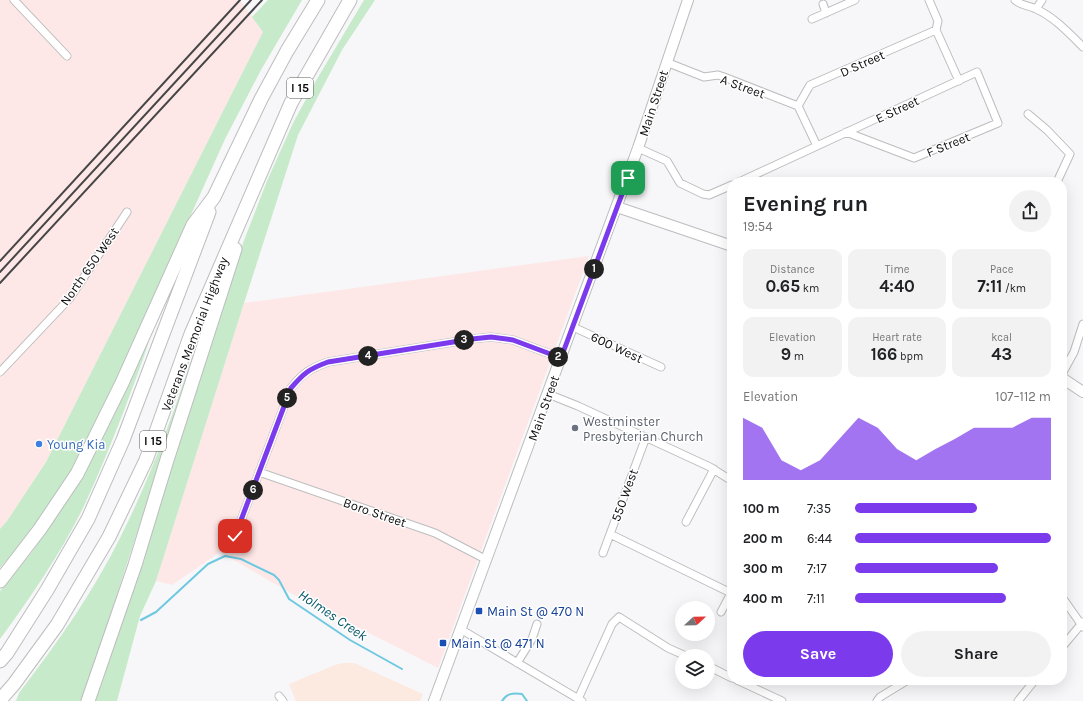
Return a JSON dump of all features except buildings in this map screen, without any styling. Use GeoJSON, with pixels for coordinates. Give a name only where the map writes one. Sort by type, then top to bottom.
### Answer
{"type":"FeatureCollection","features":[{"type":"Feature","properties":{"kind":"highway","name":"I 15"},"geometry":{"type":"LineString","coordinates":[[3,657],[47,590],[88,519],[123,440],[214,197],[275,73],[318,0]]}},
{"type":"Feature","properties":{"kind":"highway","name":"Veterans Memorial Highway"},"geometry":{"type":"LineString","coordinates":[[0,700],[14,684],[56,625],[109,537],[146,460],[191,334],[291,103],[350,0]]}},
{"type":"Feature","properties":{"kind":"highway"},"geometry":{"type":"LineString","coordinates":[[88,701],[135,565],[166,463],[258,179]]}},
{"type":"Feature","properties":{"kind":"highway"},"geometry":{"type":"LineString","coordinates":[[1,580],[40,529],[77,474],[122,383],[193,225],[214,197]]}},
{"type":"Feature","properties":{"kind":"main road","name":"Main Street"},"geometry":{"type":"LineString","coordinates":[[434,701],[462,630],[617,207],[688,0]]}},
{"type":"Feature","properties":{"kind":"main road"},"geometry":{"type":"LineString","coordinates":[[617,207],[727,244]]}},
{"type":"Feature","properties":{"kind":"main road"},"geometry":{"type":"LineString","coordinates":[[1067,381],[1083,392]]}},
{"type":"Feature","properties":{"kind":"street"},"geometry":{"type":"LineString","coordinates":[[14,0],[67,56]]}},
{"type":"Feature","properties":{"kind":"street"},"geometry":{"type":"LineString","coordinates":[[812,19],[855,0]]}},
{"type":"Feature","properties":{"kind":"street"},"geometry":{"type":"LineString","coordinates":[[929,0],[938,21],[936,30],[959,81]]}},
{"type":"Feature","properties":{"kind":"street"},"geometry":{"type":"LineString","coordinates":[[1015,0],[1036,9],[1058,23],[1083,47]]}},
{"type":"Feature","properties":{"kind":"street"},"geometry":{"type":"LineString","coordinates":[[1036,9],[1042,0]]}},
{"type":"Feature","properties":{"kind":"street"},"geometry":{"type":"LineString","coordinates":[[823,4],[826,13]]}},
{"type":"Feature","properties":{"kind":"street","name":"D Street"},"geometry":{"type":"LineString","coordinates":[[798,106],[810,86],[936,30]]}},
{"type":"Feature","properties":{"kind":"street","name":"A Street"},"geometry":{"type":"LineString","coordinates":[[666,62],[704,77],[724,77],[798,106]]}},
{"type":"Feature","properties":{"kind":"street","name":"E Street"},"geometry":{"type":"LineString","coordinates":[[750,177],[977,72]]}},
{"type":"Feature","properties":{"kind":"street","name":"F Street"},"geometry":{"type":"LineString","coordinates":[[846,132],[914,158],[998,123],[977,72]]}},
{"type":"Feature","properties":{"kind":"street"},"geometry":{"type":"LineString","coordinates":[[798,106],[817,146]]}},
{"type":"Feature","properties":{"kind":"street"},"geometry":{"type":"LineString","coordinates":[[1028,114],[1047,130],[1070,154],[1059,177]]}},
{"type":"Feature","properties":{"kind":"street"},"geometry":{"type":"LineString","coordinates":[[638,148],[667,161],[680,182],[703,194],[709,195],[727,187]]}},
{"type":"Feature","properties":{"kind":"street","name":"North 650 West"},"geometry":{"type":"LineString","coordinates":[[0,372],[70,298],[127,212]]}},
{"type":"Feature","properties":{"kind":"street"},"geometry":{"type":"LineString","coordinates":[[1067,365],[1074,352],[1083,324]]}},
{"type":"Feature","properties":{"kind":"street","name":"600 West"},"geometry":{"type":"LineString","coordinates":[[573,327],[661,367]]}},
{"type":"Feature","properties":{"kind":"street"},"geometry":{"type":"LineString","coordinates":[[235,536],[291,388],[300,377],[311,368],[328,362],[491,337],[513,340],[561,358]]}},
{"type":"Feature","properties":{"kind":"street"},"geometry":{"type":"LineString","coordinates":[[548,394],[646,437],[714,469],[727,478]]}},
{"type":"Feature","properties":{"kind":"street","name":"550 West"},"geometry":{"type":"LineString","coordinates":[[603,552],[646,437]]}},
{"type":"Feature","properties":{"kind":"street"},"geometry":{"type":"LineString","coordinates":[[686,522],[714,469]]}},
{"type":"Feature","properties":{"kind":"street","name":"Boro Street"},"geometry":{"type":"LineString","coordinates":[[259,472],[434,533],[487,560]]}},
{"type":"Feature","properties":{"kind":"street"},"geometry":{"type":"LineString","coordinates":[[610,534],[727,590]]}},
{"type":"Feature","properties":{"kind":"street"},"geometry":{"type":"LineString","coordinates":[[721,612],[727,600]]}},
{"type":"Feature","properties":{"kind":"street"},"geometry":{"type":"LineString","coordinates":[[1067,604],[1082,624],[1067,641]]}},
{"type":"Feature","properties":{"kind":"street"},"geometry":{"type":"LineString","coordinates":[[462,630],[580,700],[612,624],[619,617],[675,651]]}},
{"type":"Feature","properties":{"kind":"street"},"geometry":{"type":"LineString","coordinates":[[517,663],[532,639],[537,624]]}},
{"type":"Feature","properties":{"kind":"street"},"geometry":{"type":"LineString","coordinates":[[715,670],[727,676]]}},
{"type":"Feature","properties":{"kind":"street"},"geometry":{"type":"LineString","coordinates":[[748,685],[782,701]]}},
{"type":"Feature","properties":{"kind":"street"},"geometry":{"type":"LineString","coordinates":[[876,701],[894,685]]}},
{"type":"Feature","properties":{"kind":"street"},"geometry":{"type":"LineString","coordinates":[[1018,701],[1031,685]]}},
{"type":"Feature","properties":{"kind":"shaded area"},"geometry":{"type":"Polygon","coordinates":[[[0,0],[240,0],[263,32],[46,462],[7,521],[0,529],[0,0]]]}},
{"type":"Feature","properties":{"kind":"shaded area"},"geometry":{"type":"Polygon","coordinates":[[[589,256],[438,668],[294,595],[220,552],[172,585],[156,581],[244,303],[589,256]]]}},
{"type":"Feature","properties":{"kind":"shaded area"},"geometry":{"type":"Polygon","coordinates":[[[343,663],[354,663],[423,694],[420,701],[296,701],[289,684],[343,663]]]}},
{"type":"Feature","properties":{"kind":"green space"},"geometry":{"type":"Polygon","coordinates":[[[268,0],[302,0],[261,70],[225,139],[120,373],[69,475],[32,531],[0,568],[0,529],[7,521],[46,462],[263,32],[252,17],[268,0]]]}},
{"type":"Feature","properties":{"kind":"green space"},"geometry":{"type":"Polygon","coordinates":[[[364,0],[375,0],[342,50],[298,135],[156,581],[140,616],[117,701],[95,701],[181,439],[243,243],[267,181],[293,123],[317,79],[364,0]]]}},
{"type":"Feature","properties":{"kind":"green space"},"geometry":{"type":"Polygon","coordinates":[[[151,334],[125,408],[84,506],[66,541],[23,607],[0,639],[0,591],[32,552],[61,509],[151,334]]]}},
{"type":"Feature","properties":{"kind":"green space"},"geometry":{"type":"Polygon","coordinates":[[[196,350],[81,701],[16,701],[19,693],[61,636],[99,578],[121,536],[151,470],[177,403],[192,357],[196,350]]]}},
{"type":"Feature","properties":{"kind":"waterway","name":"Holmes Creek"},"geometry":{"type":"LineString","coordinates":[[141,620],[156,612],[208,564],[225,556],[241,559],[274,575],[279,580],[289,599],[350,640],[402,669]]}},
{"type":"Feature","properties":{"kind":"waterway","name":"Holmes Creek"},"geometry":{"type":"LineString","coordinates":[[502,701],[510,694],[522,694],[527,701]]}},
{"type":"Feature","properties":{"kind":"railway"},"geometry":{"type":"LineString","coordinates":[[0,261],[240,0]]}},
{"type":"Feature","properties":{"kind":"railway"},"geometry":{"type":"LineString","coordinates":[[0,272],[251,0]]}},
{"type":"Feature","properties":{"kind":"railway"},"geometry":{"type":"LineString","coordinates":[[0,283],[262,0]]}},
{"type":"Feature","properties":{"kind":"place","name":"Westminster Presbyterian Church"},"geometry":{"type":"Point","coordinates":[575,428]}},
{"type":"Feature","properties":{"kind":"place","name":"Young Kia"},"geometry":{"type":"Point","coordinates":[39,444]}},
{"type":"Feature","properties":{"kind":"place","name":"Main St @ 470 N"},"geometry":{"type":"Point","coordinates":[479,611]}},
{"type":"Feature","properties":{"kind":"place","name":"Main St @ 471 N"},"geometry":{"type":"Point","coordinates":[443,643]}},
{"type":"Feature","properties":{"kind":"route"},"geometry":{"type":"LineString","coordinates":[[235,536],[291,388],[300,377],[311,368],[328,362],[491,337],[513,340],[561,358],[628,178]]}}]}
